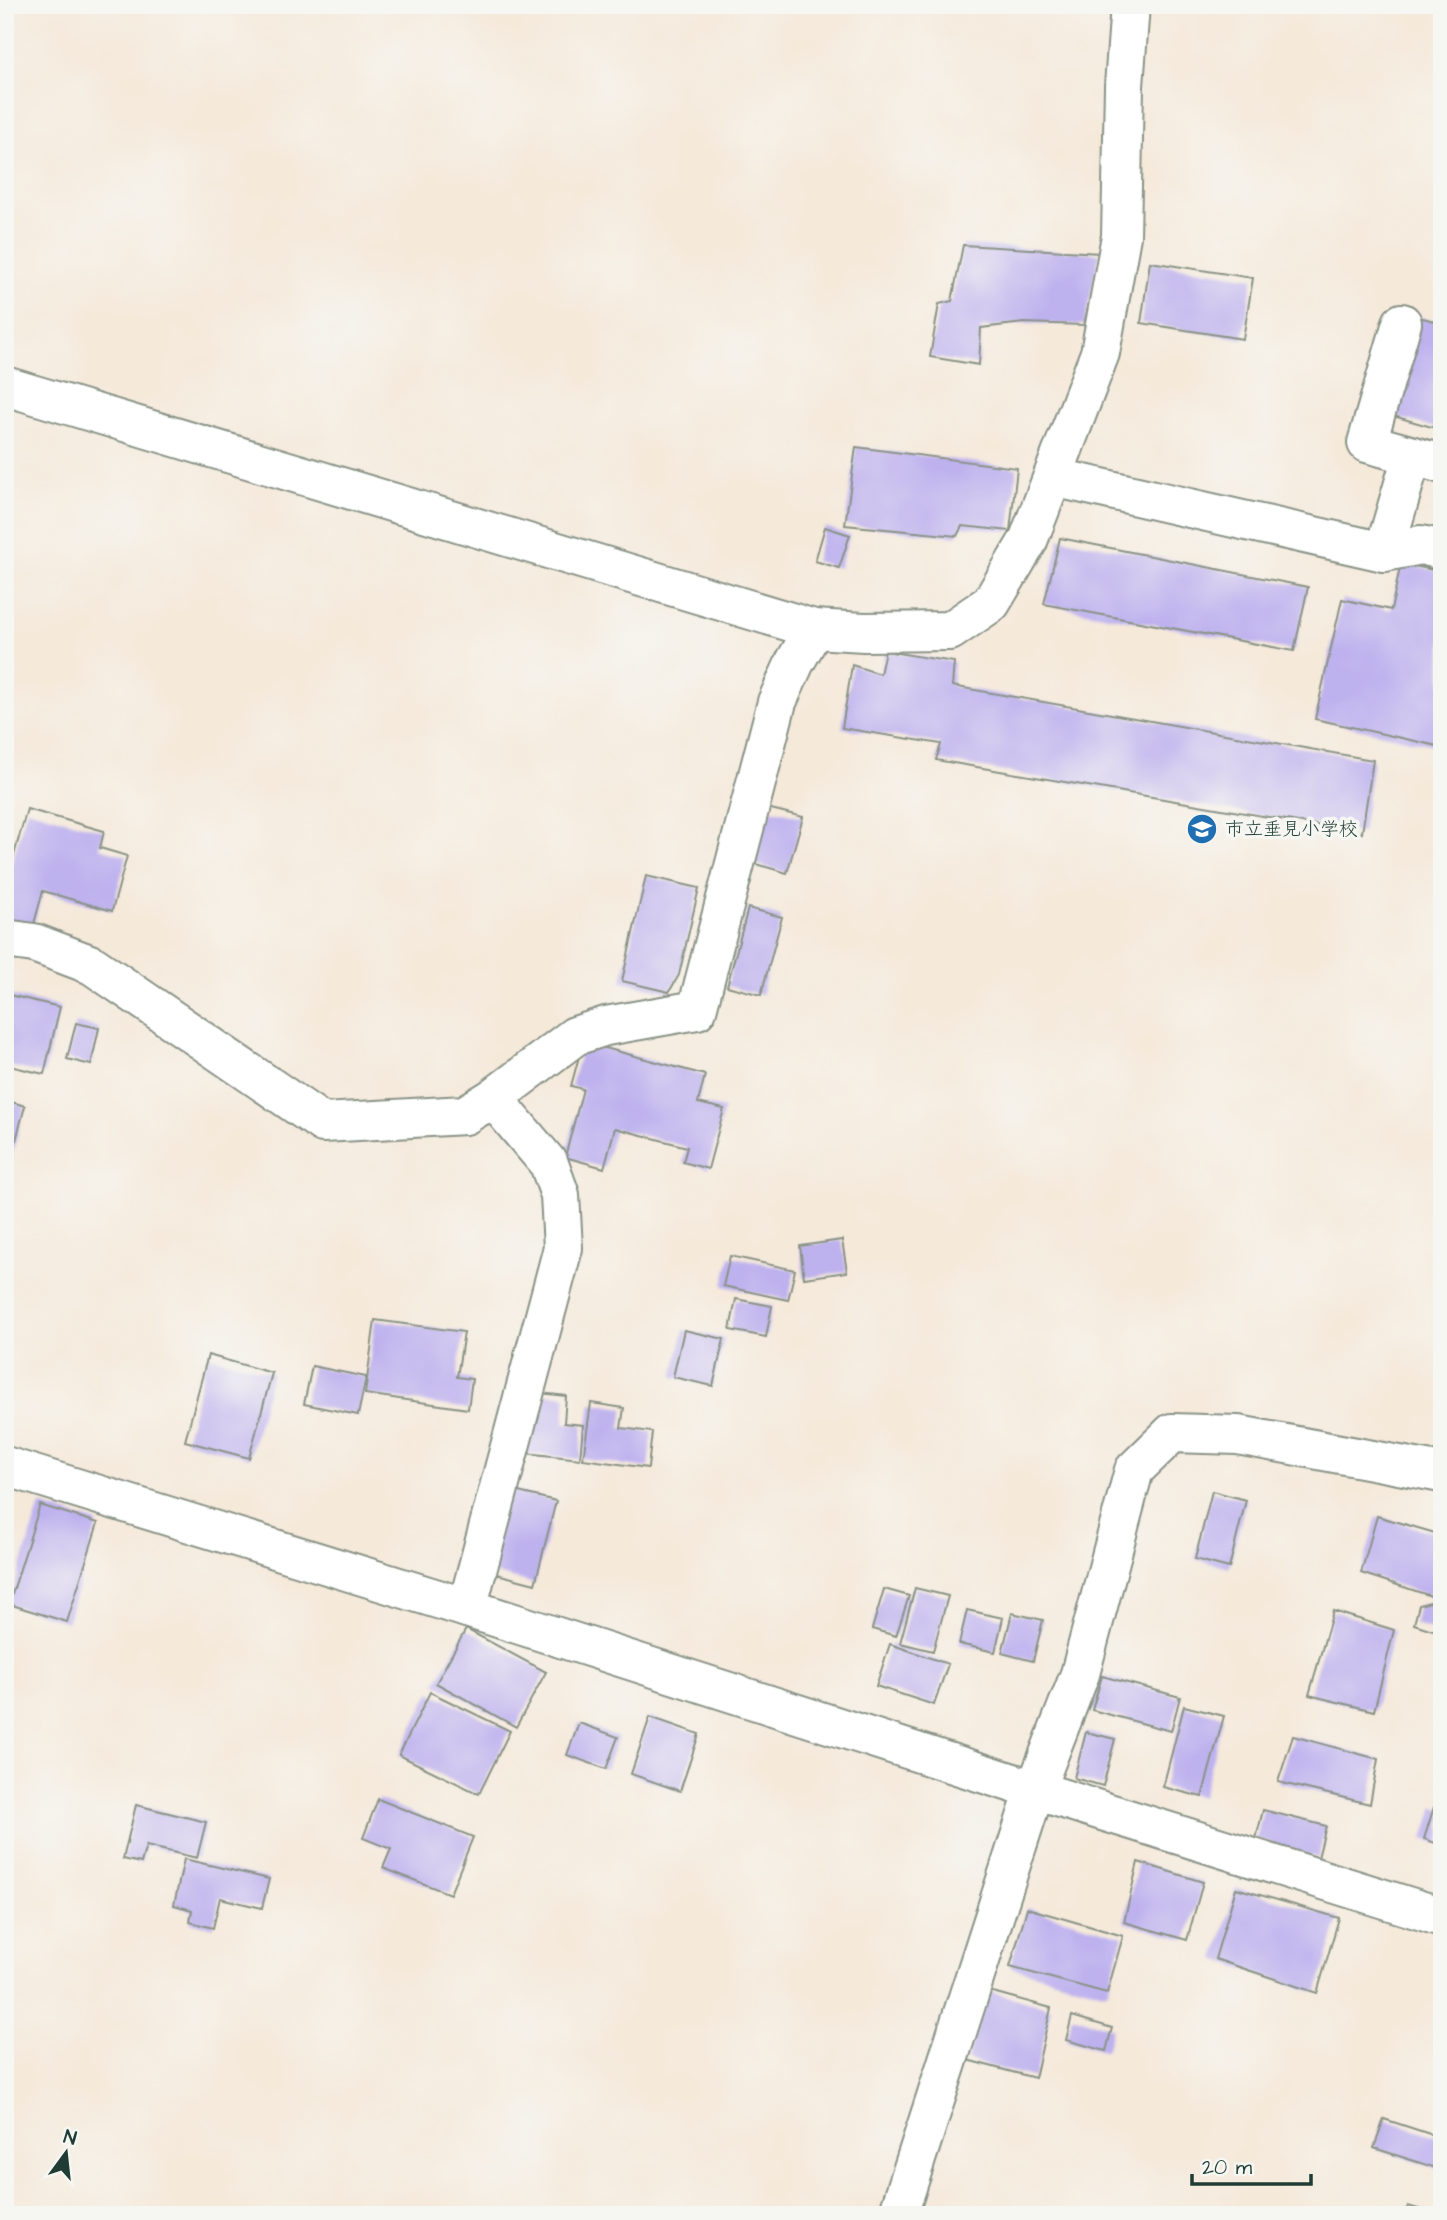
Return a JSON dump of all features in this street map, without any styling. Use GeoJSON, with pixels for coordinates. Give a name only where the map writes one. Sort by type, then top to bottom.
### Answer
{"type":"FeatureCollection","features":[{"type":"Feature","properties":{"kind":"street"},"geometry":{"type":"LineString","coordinates":[[5,386],[814,629],[864,632],[950,631],[991,603],[1028,541],[1100,353],[1121,236],[1124,86],[1130,5]]}},
{"type":"Feature","properties":{"kind":"street"},"geometry":{"type":"LineString","coordinates":[[1384,552],[1427,460],[1367,443],[1402,323]]}},
{"type":"Feature","properties":{"kind":"street"},"geometry":{"type":"LineString","coordinates":[[1053,477],[1384,552],[1421,544],[1442,550]]}},
{"type":"Feature","properties":{"kind":"street"},"geometry":{"type":"LineString","coordinates":[[5,939],[34,943],[92,965],[323,1123],[465,1115],[493,1098],[575,1036],[606,1026],[697,1010],[777,702],[814,629]]}},
{"type":"Feature","properties":{"kind":"street"},"geometry":{"type":"LineString","coordinates":[[467,1608],[563,1248],[560,1195],[548,1164],[493,1098]]}},
{"type":"Feature","properties":{"kind":"street"},"geometry":{"type":"LineString","coordinates":[[898,2215],[1035,1790],[1080,1674],[1135,1470],[1172,1433],[1238,1435],[1442,1474]]}},
{"type":"Feature","properties":{"kind":"street"},"geometry":{"type":"LineString","coordinates":[[5,1466],[467,1608],[1442,1917]]}},
{"type":"Feature","properties":{"kind":"building"},"geometry":{"type":"Polygon","coordinates":[[[963,245],[1100,253],[1084,325],[1024,323],[981,328],[979,365],[930,357],[939,304],[952,301],[963,245]]]}},
{"type":"Feature","properties":{"kind":"building"},"geometry":{"type":"Polygon","coordinates":[[[1150,262],[1253,278],[1243,339],[1141,323],[1150,262]]]}},
{"type":"Feature","properties":{"kind":"building"},"geometry":{"type":"Polygon","coordinates":[[[1419,317],[1442,323],[1442,430],[1390,415],[1419,317]]]}},
{"type":"Feature","properties":{"kind":"building"},"geometry":{"type":"Polygon","coordinates":[[[856,447],[1017,468],[1010,531],[962,526],[957,536],[845,525],[856,447]]]}},
{"type":"Feature","properties":{"kind":"building"},"geometry":{"type":"Polygon","coordinates":[[[825,527],[850,535],[839,568],[815,561],[825,527]]]}},
{"type":"Feature","properties":{"kind":"building"},"geometry":{"type":"Polygon","coordinates":[[[1060,538],[1308,587],[1294,651],[1044,604],[1060,538]]]}},
{"type":"Feature","properties":{"kind":"building"},"geometry":{"type":"Polygon","coordinates":[[[1401,563],[1442,572],[1442,747],[1315,719],[1342,599],[1391,610],[1401,563]]]}},
{"type":"Feature","properties":{"kind":"building"},"geometry":{"type":"Polygon","coordinates":[[[885,651],[954,662],[952,686],[1373,760],[1362,833],[936,760],[941,744],[842,728],[852,665],[880,674],[885,651]]]}},
{"type":"Feature","properties":{"kind":"building"},"geometry":{"type":"Polygon","coordinates":[[[767,808],[803,817],[787,873],[752,863],[767,808]]]}},
{"type":"Feature","properties":{"kind":"building"},"geometry":{"type":"Polygon","coordinates":[[[27,809],[104,831],[100,848],[127,856],[112,911],[43,891],[31,935],[5,928],[5,887],[27,809]]]}},
{"type":"Feature","properties":{"kind":"building"},"geometry":{"type":"Polygon","coordinates":[[[646,876],[699,888],[679,975],[669,992],[622,981],[646,876]]]}},
{"type":"Feature","properties":{"kind":"building"},"geometry":{"type":"Polygon","coordinates":[[[748,908],[782,917],[761,995],[727,986],[748,908]]]}},
{"type":"Feature","properties":{"kind":"building"},"geometry":{"type":"Polygon","coordinates":[[[5,994],[60,1007],[44,1074],[5,1065],[5,994]]]}},
{"type":"Feature","properties":{"kind":"building"},"geometry":{"type":"Polygon","coordinates":[[[76,1023],[99,1028],[91,1065],[67,1059],[76,1023]]]}},
{"type":"Feature","properties":{"kind":"building"},"geometry":{"type":"Polygon","coordinates":[[[583,1042],[705,1075],[698,1103],[724,1109],[708,1169],[683,1162],[687,1147],[615,1128],[604,1168],[565,1157],[583,1089],[571,1086],[583,1042]]]}},
{"type":"Feature","properties":{"kind":"building"},"geometry":{"type":"Polygon","coordinates":[[[5,1100],[25,1106],[10,1163],[5,1162],[5,1100]]]}},
{"type":"Feature","properties":{"kind":"building"},"geometry":{"type":"Polygon","coordinates":[[[842,1240],[847,1272],[804,1278],[800,1246],[842,1240]]]}},
{"type":"Feature","properties":{"kind":"building"},"geometry":{"type":"Polygon","coordinates":[[[730,1256],[795,1270],[788,1300],[723,1286],[730,1256]]]}},
{"type":"Feature","properties":{"kind":"building"},"geometry":{"type":"Polygon","coordinates":[[[736,1299],[772,1306],[766,1337],[730,1330],[736,1299]]]}},
{"type":"Feature","properties":{"kind":"building"},"geometry":{"type":"Polygon","coordinates":[[[375,1320],[464,1332],[457,1377],[472,1379],[468,1409],[365,1394],[375,1320]]]}},
{"type":"Feature","properties":{"kind":"building"},"geometry":{"type":"Polygon","coordinates":[[[684,1330],[724,1339],[713,1386],[673,1377],[684,1330]]]}},
{"type":"Feature","properties":{"kind":"building"},"geometry":{"type":"Polygon","coordinates":[[[208,1355],[272,1373],[249,1458],[185,1441],[208,1355]]]}},
{"type":"Feature","properties":{"kind":"building"},"geometry":{"type":"Polygon","coordinates":[[[312,1366],[366,1377],[358,1415],[304,1404],[312,1366]]]}},
{"type":"Feature","properties":{"kind":"building"},"geometry":{"type":"Polygon","coordinates":[[[531,1392],[566,1396],[564,1423],[583,1425],[580,1459],[525,1453],[531,1392]]]}},
{"type":"Feature","properties":{"kind":"building"},"geometry":{"type":"Polygon","coordinates":[[[591,1403],[624,1408],[621,1428],[652,1432],[648,1468],[583,1459],[591,1403]]]}},
{"type":"Feature","properties":{"kind":"building"},"geometry":{"type":"Polygon","coordinates":[[[506,1489],[556,1501],[535,1584],[485,1571],[506,1489]]]}},
{"type":"Feature","properties":{"kind":"building"},"geometry":{"type":"Polygon","coordinates":[[[1212,1491],[1246,1500],[1229,1568],[1195,1559],[1212,1491]]]}},
{"type":"Feature","properties":{"kind":"building"},"geometry":{"type":"Polygon","coordinates":[[[40,1505],[98,1523],[67,1622],[9,1604],[40,1505]]]}},
{"type":"Feature","properties":{"kind":"building"},"geometry":{"type":"Polygon","coordinates":[[[1377,1516],[1442,1535],[1442,1584],[1437,1598],[1361,1573],[1377,1516]]]}},
{"type":"Feature","properties":{"kind":"building"},"geometry":{"type":"Polygon","coordinates":[[[915,1588],[948,1596],[933,1651],[900,1643],[915,1588]]]}},
{"type":"Feature","properties":{"kind":"building"},"geometry":{"type":"Polygon","coordinates":[[[884,1589],[909,1596],[896,1636],[872,1629],[884,1589]]]}},
{"type":"Feature","properties":{"kind":"building"},"geometry":{"type":"Polygon","coordinates":[[[1442,1599],[1442,1633],[1414,1624],[1419,1605],[1442,1599]]]}},
{"type":"Feature","properties":{"kind":"building"},"geometry":{"type":"Polygon","coordinates":[[[967,1610],[1003,1618],[995,1652],[959,1644],[967,1610]]]}},
{"type":"Feature","properties":{"kind":"building"},"geometry":{"type":"Polygon","coordinates":[[[1333,1611],[1394,1630],[1374,1711],[1309,1695],[1333,1611]]]}},
{"type":"Feature","properties":{"kind":"building"},"geometry":{"type":"Polygon","coordinates":[[[1012,1613],[1043,1620],[1033,1661],[1002,1653],[1012,1613]]]}},
{"type":"Feature","properties":{"kind":"building"},"geometry":{"type":"Polygon","coordinates":[[[466,1629],[546,1672],[516,1727],[436,1683],[466,1629]]]}},
{"type":"Feature","properties":{"kind":"building"},"geometry":{"type":"Polygon","coordinates":[[[890,1644],[948,1664],[934,1705],[876,1686],[890,1644]]]}},
{"type":"Feature","properties":{"kind":"building"},"geometry":{"type":"Polygon","coordinates":[[[1102,1676],[1180,1697],[1171,1731],[1092,1710],[1102,1676]]]}},
{"type":"Feature","properties":{"kind":"building"},"geometry":{"type":"Polygon","coordinates":[[[430,1692],[510,1731],[479,1794],[399,1755],[430,1692]]]}},
{"type":"Feature","properties":{"kind":"building"},"geometry":{"type":"Polygon","coordinates":[[[1184,1706],[1224,1716],[1202,1797],[1163,1787],[1184,1706]]]}},
{"type":"Feature","properties":{"kind":"building"},"geometry":{"type":"Polygon","coordinates":[[[650,1717],[699,1734],[680,1791],[631,1774],[650,1717]]]}},
{"type":"Feature","properties":{"kind":"building"},"geometry":{"type":"Polygon","coordinates":[[[579,1723],[618,1737],[606,1769],[567,1755],[579,1723]]]}},
{"type":"Feature","properties":{"kind":"building"},"geometry":{"type":"Polygon","coordinates":[[[1086,1732],[1115,1739],[1103,1786],[1074,1778],[1086,1732]]]}},
{"type":"Feature","properties":{"kind":"building"},"geometry":{"type":"Polygon","coordinates":[[[1293,1736],[1378,1759],[1370,1804],[1278,1782],[1293,1736]]]}},
{"type":"Feature","properties":{"kind":"building"},"geometry":{"type":"Polygon","coordinates":[[[378,1799],[473,1837],[450,1894],[383,1868],[391,1849],[363,1838],[378,1799]]]}},
{"type":"Feature","properties":{"kind":"building"},"geometry":{"type":"Polygon","coordinates":[[[136,1805],[206,1822],[197,1858],[146,1846],[141,1863],[123,1859],[136,1805]]]}},
{"type":"Feature","properties":{"kind":"building"},"geometry":{"type":"Polygon","coordinates":[[[1434,1807],[1442,1809],[1442,1834],[1438,1844],[1424,1839],[1434,1807]]]}},
{"type":"Feature","properties":{"kind":"building"},"geometry":{"type":"Polygon","coordinates":[[[1263,1810],[1326,1826],[1318,1858],[1256,1839],[1263,1810]]]}},
{"type":"Feature","properties":{"kind":"building"},"geometry":{"type":"Polygon","coordinates":[[[184,1859],[269,1879],[262,1908],[220,1898],[213,1928],[190,1922],[192,1910],[174,1905],[184,1859]]]}},
{"type":"Feature","properties":{"kind":"building"},"geometry":{"type":"Polygon","coordinates":[[[1138,1862],[1203,1882],[1187,1940],[1124,1922],[1138,1862]]]}},
{"type":"Feature","properties":{"kind":"building"},"geometry":{"type":"Polygon","coordinates":[[[1236,1888],[1339,1918],[1317,1993],[1215,1959],[1236,1888]]]}},
{"type":"Feature","properties":{"kind":"building"},"geometry":{"type":"Polygon","coordinates":[[[1027,1908],[1123,1936],[1107,1993],[1010,1967],[1027,1908]]]}},
{"type":"Feature","properties":{"kind":"building"},"geometry":{"type":"Polygon","coordinates":[[[989,1991],[1051,2008],[1035,2078],[967,2060],[989,1991]]]}},
{"type":"Feature","properties":{"kind":"building"},"geometry":{"type":"Polygon","coordinates":[[[1072,2016],[1112,2028],[1106,2051],[1066,2040],[1072,2016]]]}},
{"type":"Feature","properties":{"kind":"building"},"geometry":{"type":"Polygon","coordinates":[[[1384,2119],[1442,2138],[1442,2170],[1374,2148],[1384,2119]]]}},
{"type":"Feature","properties":{"kind":"building"},"geometry":{"type":"Polygon","coordinates":[[[1408,2206],[1435,2214],[1435,2215],[1405,2215],[1408,2206]]]}},
{"type":"Feature","properties":{"kind":"place","name":"市立垂見小学校"},"geometry":{"type":"Point","coordinates":[1202,829]}}]}
